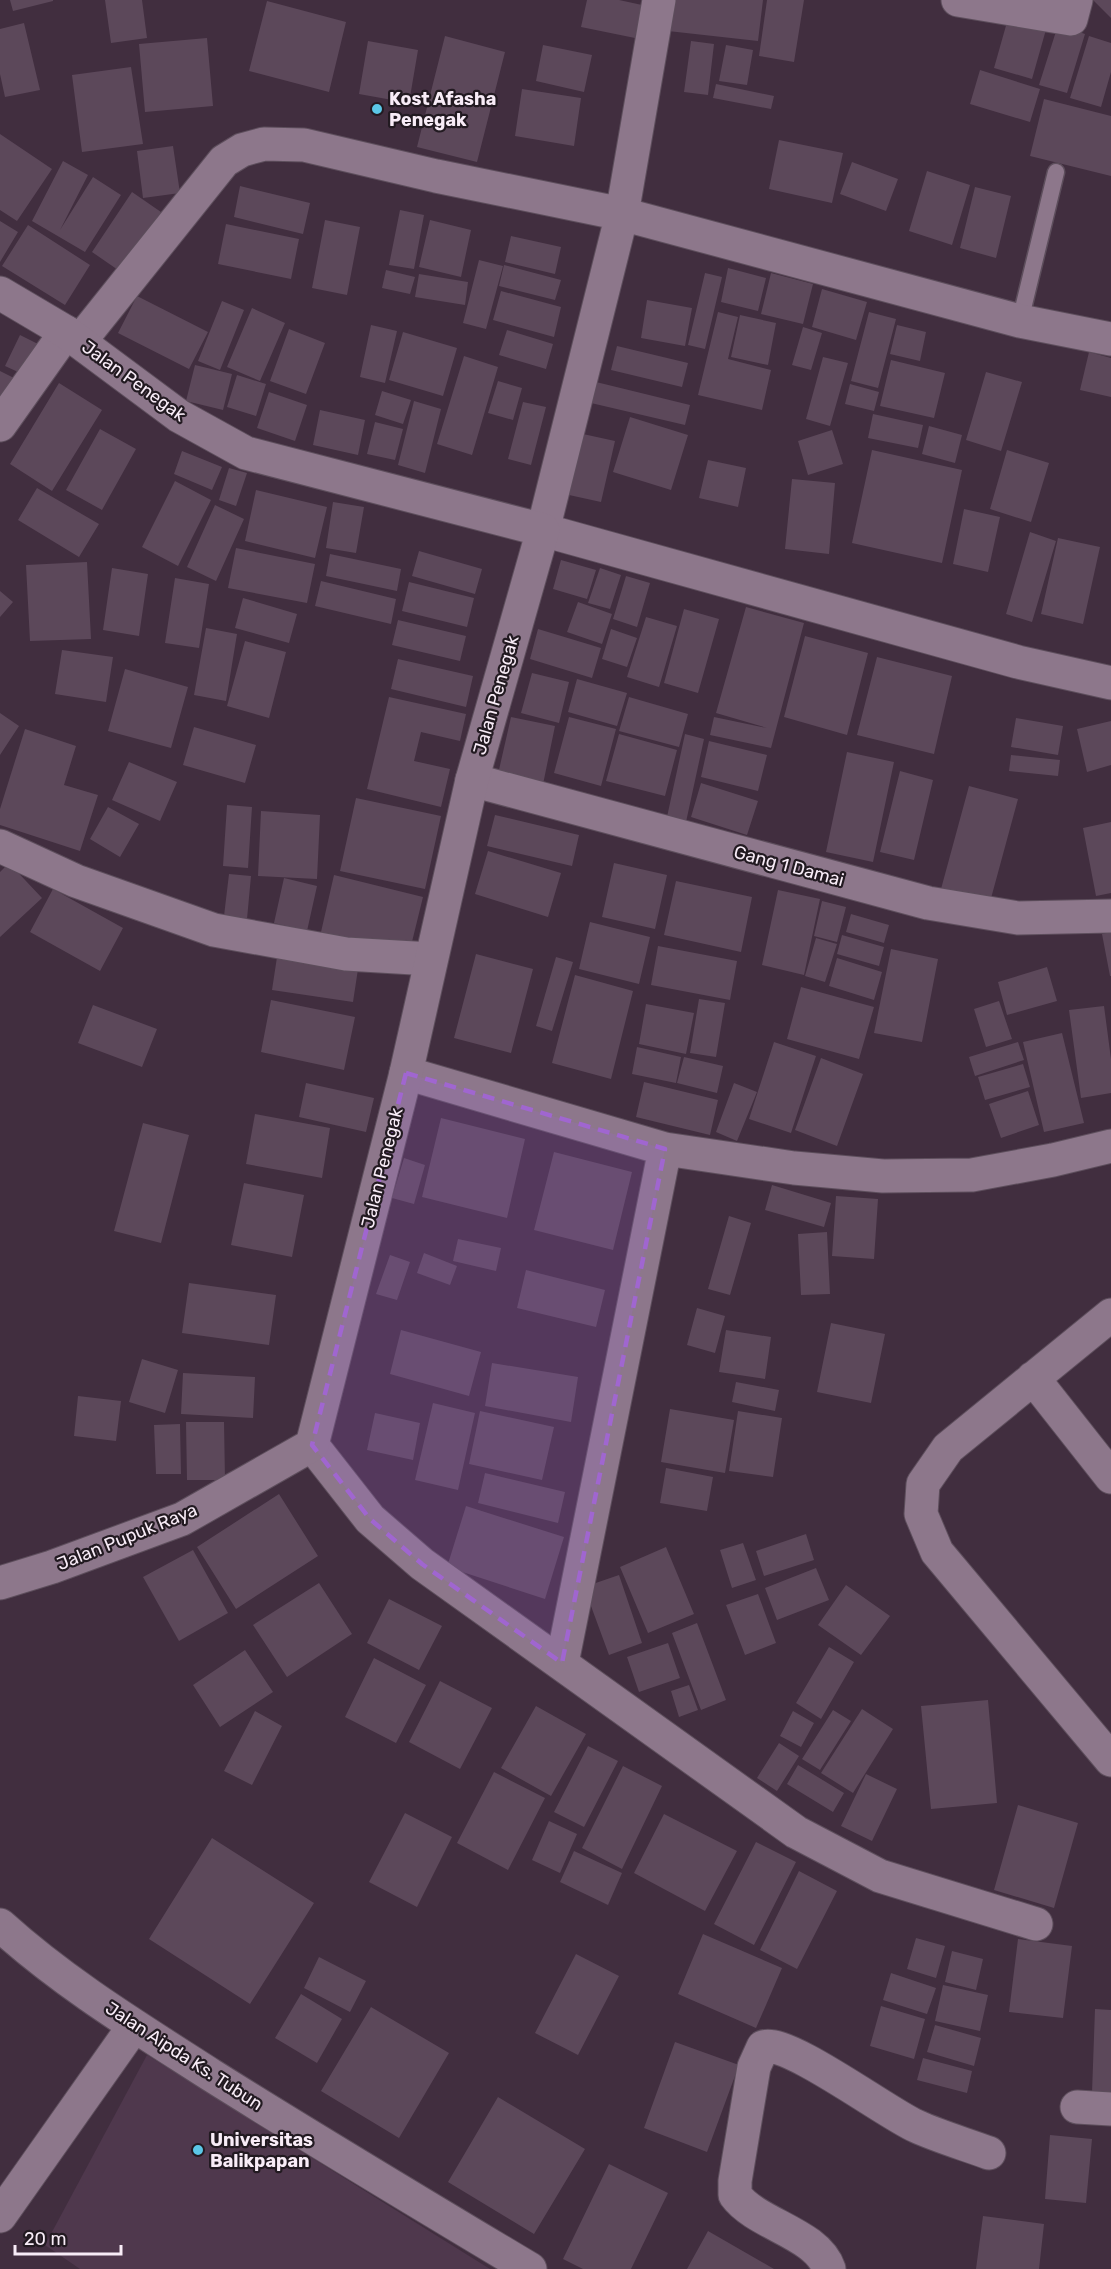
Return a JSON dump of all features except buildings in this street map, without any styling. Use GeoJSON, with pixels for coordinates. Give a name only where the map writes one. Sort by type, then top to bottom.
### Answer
{"type":"FeatureCollection","features":[{"type":"Feature","properties":{"kind":"street"},"geometry":{"type":"LineString","coordinates":[[659,0],[622,214],[543,530],[1007,659],[1111,683]]}},
{"type":"Feature","properties":{"kind":"street"},"geometry":{"type":"LineString","coordinates":[[958,0],[1071,19],[1076,0]]}},
{"type":"Feature","properties":{"kind":"street"},"geometry":{"type":"LineString","coordinates":[[0,425],[224,162],[242,150],[264,144],[304,145],[436,176],[622,214],[1020,321],[1111,339]]}},
{"type":"Feature","properties":{"kind":"street","name":"Jalan Penegak"},"geometry":{"type":"LineString","coordinates":[[0,293],[73,337],[179,416],[246,453],[543,530],[472,780],[406,1073],[312,1445]]}},
{"type":"Feature","properties":{"kind":"street","name":"Gang 1 Damai"},"geometry":{"type":"LineString","coordinates":[[472,780],[928,903],[1017,918],[1111,915]]}},
{"type":"Feature","properties":{"kind":"street"},"geometry":{"type":"LineString","coordinates":[[0,846],[76,881],[214,930],[346,954],[431,958]]}},
{"type":"Feature","properties":{"kind":"street"},"geometry":{"type":"LineString","coordinates":[[406,1073],[665,1149],[794,1168],[894,1176],[972,1175],[1053,1160],[1111,1146]]}},
{"type":"Feature","properties":{"kind":"street"},"geometry":{"type":"LineString","coordinates":[[562,1663],[665,1149]]}},
{"type":"Feature","properties":{"kind":"street"},"geometry":{"type":"LineString","coordinates":[[1111,1315],[948,1448],[923,1485],[921,1514],[937,1552],[1111,1760]]}},
{"type":"Feature","properties":{"kind":"street"},"geometry":{"type":"LineString","coordinates":[[1034,1378],[1111,1478]]}},
{"type":"Feature","properties":{"kind":"street"},"geometry":{"type":"LineString","coordinates":[[312,1445],[370,1519],[422,1564],[796,1832],[880,1876],[1036,1924]]}},
{"type":"Feature","properties":{"kind":"street","name":"Jalan Pupuk Raya"},"geometry":{"type":"LineString","coordinates":[[0,1583],[52,1567],[182,1519],[312,1445]]}},
{"type":"Feature","properties":{"kind":"street","name":"Jalan Aipda Ks. Tubun"},"geometry":{"type":"LineString","coordinates":[[0,1924],[61,1976],[134,2026],[281,2119],[530,2269]]}},
{"type":"Feature","properties":{"kind":"street"},"geometry":{"type":"LineString","coordinates":[[0,2216],[134,2026]]}},
{"type":"Feature","properties":{"kind":"street"},"geometry":{"type":"LineString","coordinates":[[829,2269],[814,2248],[745,2205],[735,2195],[735,2181],[754,2067],[763,2047],[776,2045],[800,2057],[914,2126],[989,2153]]}},
{"type":"Feature","properties":{"kind":"street"},"geometry":{"type":"LineString","coordinates":[[1077,2107],[1111,2109]]}},
{"type":"Feature","properties":{"kind":"lane"},"geometry":{"type":"LineString","coordinates":[[1020,321],[1056,172]]}},
{"type":"Feature","properties":{"kind":"highlighted area"},"geometry":{"type":"Polygon","coordinates":[[[406,1073],[665,1149],[562,1663],[422,1564],[370,1519],[312,1445],[406,1073]]]}},
{"type":"Feature","properties":{"kind":"shaded area","name":"Universitas Balikpapan"},"geometry":{"type":"Polygon","coordinates":[[[147,2055],[490,2269],[80,2269],[45,2245],[147,2055]]]}},
{"type":"Feature","properties":{"kind":"place","name":"Kost Afasha Penegak"},"geometry":{"type":"Point","coordinates":[377,109]}},
{"type":"Feature","properties":{"kind":"place","name":"Universitas Balikpapan"},"geometry":{"type":"Point","coordinates":[198,2150]}}]}
